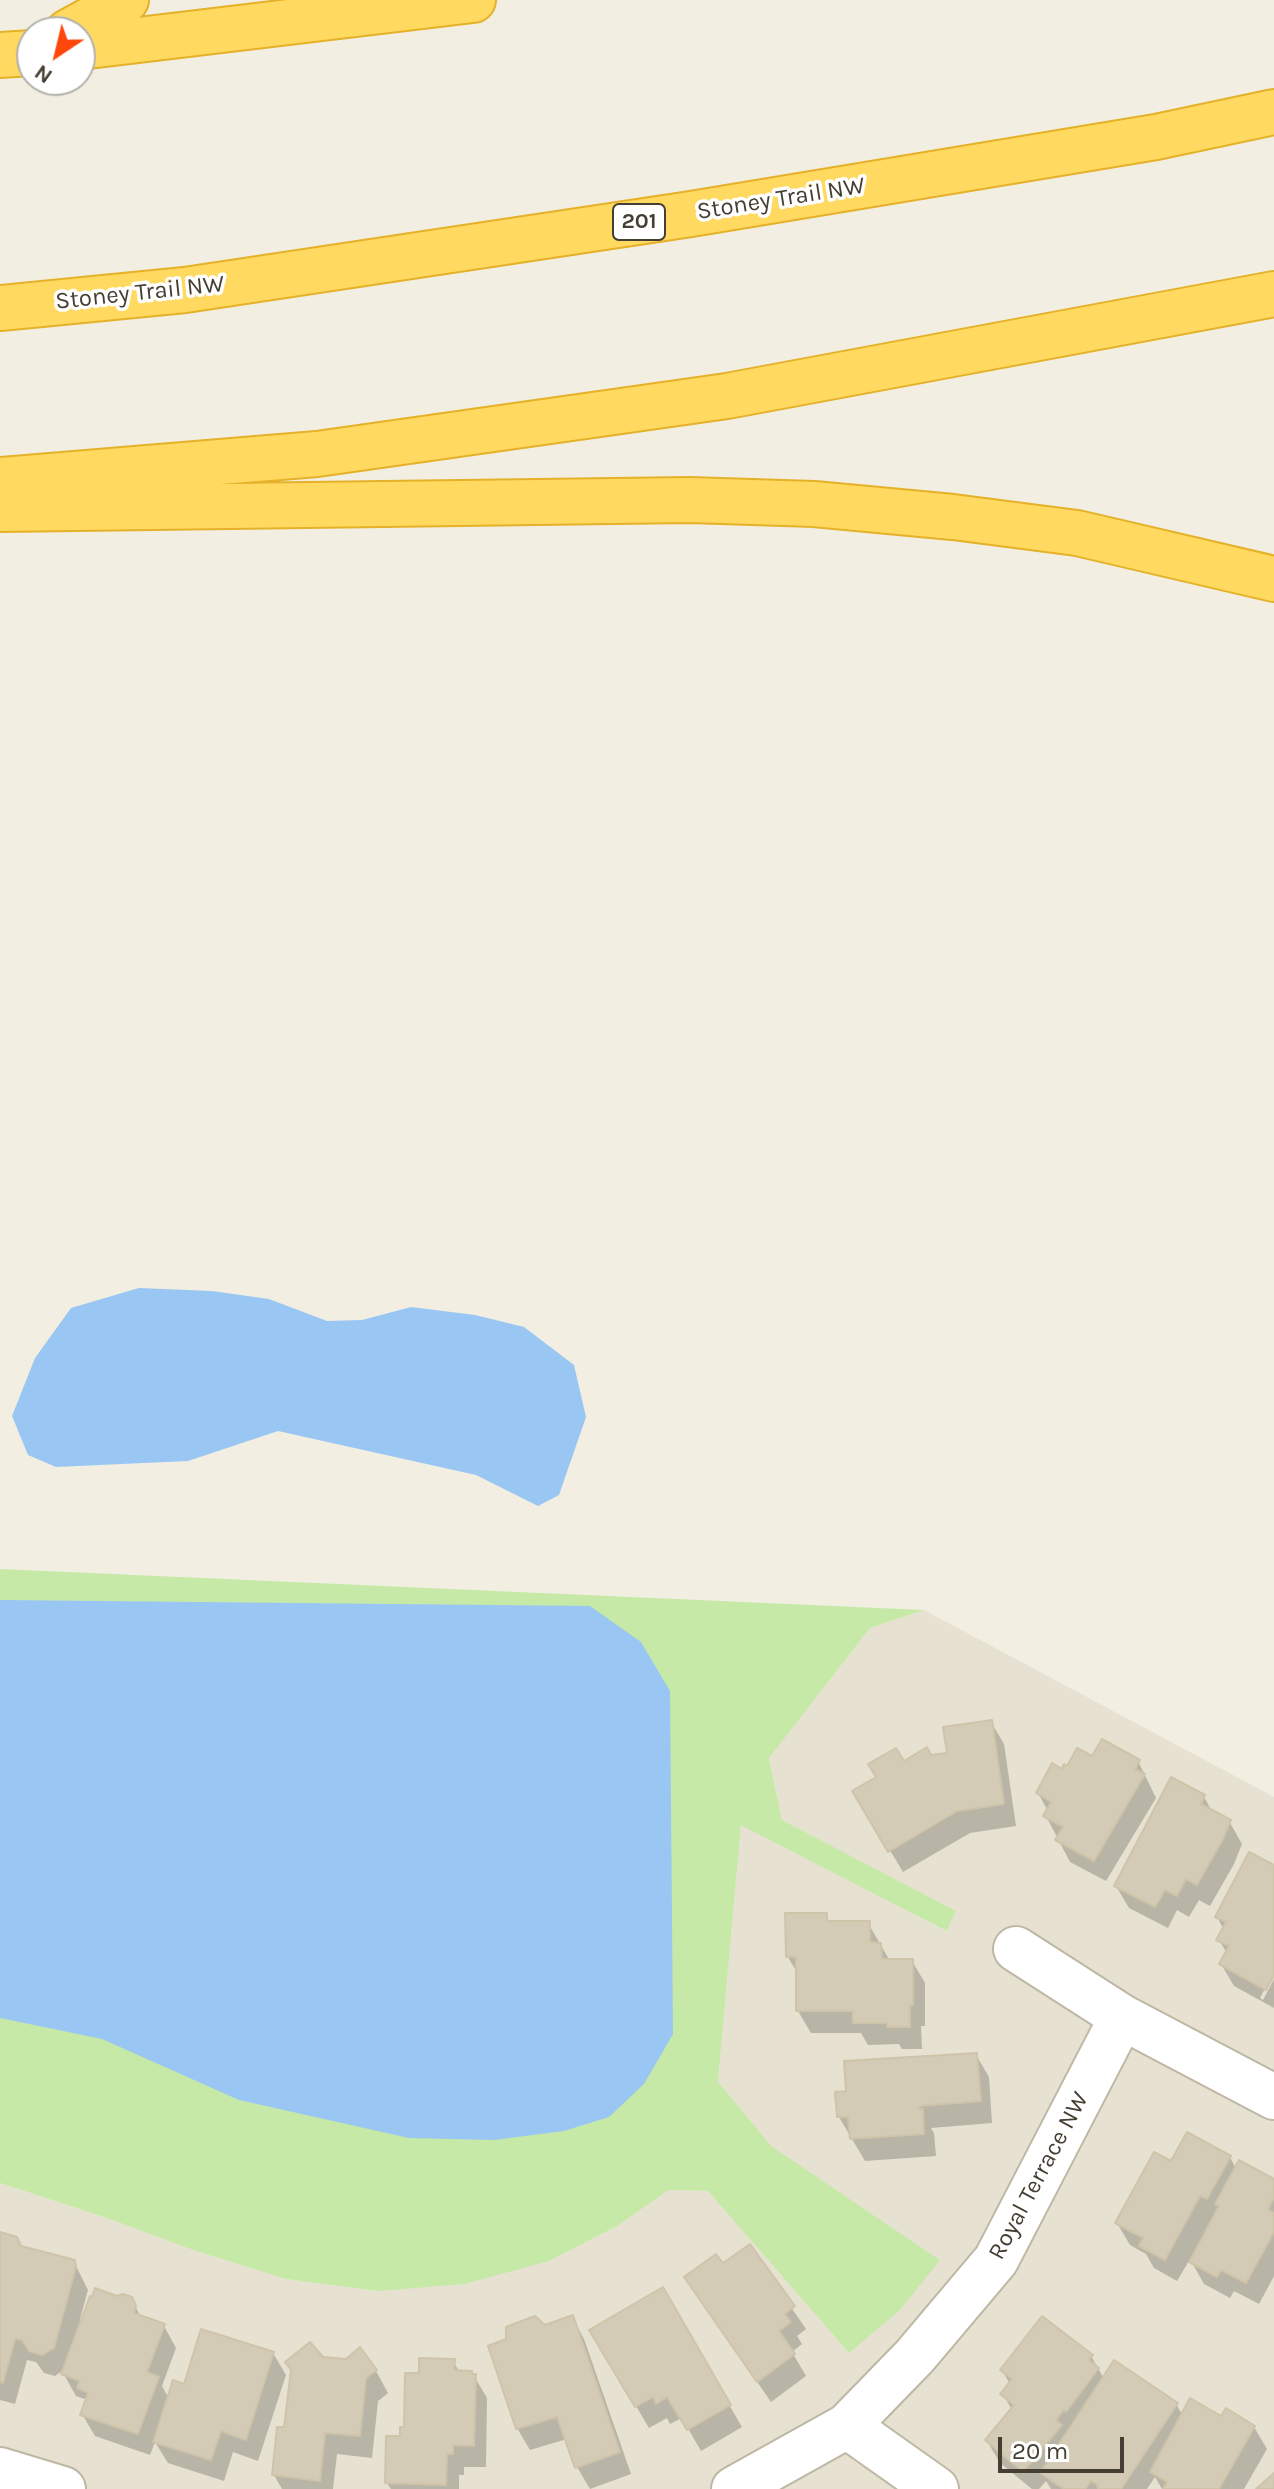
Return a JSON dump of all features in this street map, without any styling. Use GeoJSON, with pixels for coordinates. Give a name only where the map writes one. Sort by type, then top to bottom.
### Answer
{"type":"FeatureCollection","features":[{"type":"Feature","properties":{"kind":"highway"},"geometry":{"type":"LineString","coordinates":[[96,17],[126,0]]}},
{"type":"Feature","properties":{"kind":"highway"},"geometry":{"type":"LineString","coordinates":[[96,45],[473,0]]}},
{"type":"Feature","properties":{"kind":"highway","name":"Stoney Trail NW"},"geometry":{"type":"LineString","coordinates":[[0,308],[185,290],[691,214],[1156,137],[1274,112]]}},
{"type":"Feature","properties":{"kind":"highway"},"geometry":{"type":"LineString","coordinates":[[0,480],[317,454],[727,396],[1274,294]]}},
{"type":"Feature","properties":{"kind":"highway"},"geometry":{"type":"LineString","coordinates":[[0,509],[675,500],[814,504],[1077,533],[1274,579]]}},
{"type":"Feature","properties":{"kind":"street"},"geometry":{"type":"LineString","coordinates":[[1016,1949],[1122,2017],[1274,2097]]}},
{"type":"Feature","properties":{"kind":"street","name":"Royal Terrace NW"},"geometry":{"type":"LineString","coordinates":[[734,2489],[847,2426],[915,2356],[996,2260],[1122,2017]]}},
{"type":"Feature","properties":{"kind":"street"},"geometry":{"type":"LineString","coordinates":[[847,2426],[936,2489]]}},
{"type":"Feature","properties":{"kind":"street"},"geometry":{"type":"LineString","coordinates":[[0,2470],[63,2489]]}},
{"type":"Feature","properties":{"kind":"shaded area"},"geometry":{"type":"Polygon","coordinates":[[[924,1610],[1274,1797],[1274,2489],[0,2489],[0,2183],[286,2279],[378,2291],[549,2261],[617,2226],[669,2190],[708,2191],[849,2353],[940,2260],[770,2146],[718,2082],[741,1824],[945,1931],[955,1911],[782,1820],[769,1757],[870,1628],[924,1610]]]}},
{"type":"Feature","properties":{"kind":"green space"},"geometry":{"type":"Polygon","coordinates":[[[0,1569],[924,1610],[870,1628],[769,1758],[782,1820],[956,1911],[946,1931],[741,1825],[718,2082],[771,2146],[940,2260],[901,2309],[849,2353],[708,2191],[669,2190],[617,2226],[549,2261],[464,2284],[378,2291],[286,2279],[0,2183],[0,1569]]]}},
{"type":"Feature","properties":{"kind":"water"},"geometry":{"type":"Polygon","coordinates":[[[139,1288],[212,1291],[269,1299],[327,1321],[362,1320],[411,1307],[475,1315],[524,1327],[574,1365],[586,1417],[559,1495],[538,1506],[476,1475],[278,1431],[188,1461],[56,1467],[28,1455],[12,1416],[35,1358],[71,1308],[139,1288]]]}},
{"type":"Feature","properties":{"kind":"water"},"geometry":{"type":"Polygon","coordinates":[[[0,1600],[590,1606],[641,1642],[670,1691],[673,2034],[644,2084],[609,2117],[564,2131],[494,2140],[409,2138],[239,2100],[102,2039],[0,2018],[0,1600]]]}},
{"type":"Feature","properties":{"kind":"building"},"geometry":{"type":"Polygon","coordinates":[[[992,1720],[1004,1804],[957,1811],[888,1852],[852,1791],[876,1777],[868,1764],[896,1748],[904,1761],[927,1747],[931,1755],[947,1753],[943,1727],[992,1720]]]}},
{"type":"Feature","properties":{"kind":"building"},"geometry":{"type":"Polygon","coordinates":[[[1102,1739],[1140,1760],[1135,1769],[1145,1774],[1094,1861],[1055,1840],[1063,1827],[1043,1816],[1051,1802],[1036,1793],[1052,1763],[1062,1769],[1064,1764],[1067,1766],[1077,1748],[1092,1756],[1102,1739]]]}},
{"type":"Feature","properties":{"kind":"building"},"geometry":{"type":"Polygon","coordinates":[[[1171,1777],[1205,1795],[1201,1804],[1231,1820],[1197,1885],[1186,1879],[1177,1896],[1165,1890],[1155,1907],[1114,1886],[1171,1777]]]}},
{"type":"Feature","properties":{"kind":"building"},"geometry":{"type":"Polygon","coordinates":[[[1249,1852],[1274,1865],[1274,1975],[1266,1990],[1219,1964],[1229,1946],[1216,1940],[1226,1922],[1215,1917],[1249,1852]]]}},
{"type":"Feature","properties":{"kind":"building"},"geometry":{"type":"Polygon","coordinates":[[[785,1913],[827,1913],[827,1921],[870,1921],[870,1942],[881,1943],[882,1959],[913,1959],[910,2027],[853,2023],[853,2011],[796,2011],[796,1957],[786,1957],[785,1913]]]}},
{"type":"Feature","properties":{"kind":"building"},"geometry":{"type":"Polygon","coordinates":[[[977,2053],[981,2101],[919,2106],[923,2109],[924,2134],[850,2139],[848,2117],[837,2117],[835,2092],[846,2091],[844,2061],[977,2053]]]}},
{"type":"Feature","properties":{"kind":"building"},"geometry":{"type":"Polygon","coordinates":[[[1187,2132],[1231,2156],[1207,2199],[1200,2196],[1165,2260],[1139,2246],[1143,2238],[1115,2223],[1154,2152],[1171,2161],[1187,2132]]]}},
{"type":"Feature","properties":{"kind":"building"},"geometry":{"type":"Polygon","coordinates":[[[1239,2160],[1274,2179],[1274,2197],[1268,2210],[1274,2213],[1274,2232],[1246,2283],[1221,2270],[1217,2277],[1189,2262],[1239,2160]]]}},
{"type":"Feature","properties":{"kind":"building"},"geometry":{"type":"Polygon","coordinates":[[[0,2232],[17,2237],[21,2246],[75,2260],[76,2267],[54,2348],[42,2355],[29,2351],[22,2340],[15,2339],[3,2383],[0,2382],[0,2232]]]}},
{"type":"Feature","properties":{"kind":"building"},"geometry":{"type":"Polygon","coordinates":[[[750,2244],[795,2306],[785,2314],[791,2322],[779,2331],[795,2354],[757,2382],[684,2277],[716,2254],[723,2263],[750,2244]]]}},
{"type":"Feature","properties":{"kind":"building"},"geometry":{"type":"Polygon","coordinates":[[[663,2287],[731,2405],[687,2430],[667,2397],[656,2404],[653,2397],[635,2407],[589,2330],[663,2287]]]}},
{"type":"Feature","properties":{"kind":"building"},"geometry":{"type":"Polygon","coordinates":[[[95,2288],[117,2296],[132,2297],[136,2306],[134,2313],[165,2324],[147,2372],[159,2377],[138,2434],[80,2415],[88,2393],[77,2388],[80,2381],[61,2374],[95,2288]]]}},
{"type":"Feature","properties":{"kind":"building"},"geometry":{"type":"Polygon","coordinates":[[[573,2315],[620,2452],[575,2468],[557,2417],[516,2429],[488,2346],[506,2339],[506,2327],[535,2316],[545,2325],[573,2315]]]}},
{"type":"Feature","properties":{"kind":"building"},"geometry":{"type":"Polygon","coordinates":[[[1042,2316],[1093,2355],[1089,2360],[1099,2368],[1066,2412],[1064,2410],[1056,2420],[1062,2425],[1023,2472],[985,2440],[1014,2405],[1000,2394],[1012,2379],[1000,2370],[1042,2316]]]}},
{"type":"Feature","properties":{"kind":"building"},"geometry":{"type":"Polygon","coordinates":[[[201,2329],[274,2352],[246,2440],[221,2431],[211,2460],[153,2442],[173,2380],[184,2384],[201,2329]]]}},
{"type":"Feature","properties":{"kind":"building"},"geometry":{"type":"Polygon","coordinates":[[[310,2342],[323,2357],[346,2359],[360,2347],[377,2370],[366,2378],[360,2436],[325,2433],[320,2481],[272,2475],[277,2427],[284,2427],[291,2370],[285,2362],[310,2342]]]}},
{"type":"Feature","properties":{"kind":"building"},"geometry":{"type":"Polygon","coordinates":[[[419,2358],[455,2359],[454,2370],[476,2374],[474,2446],[453,2445],[453,2454],[447,2454],[446,2485],[385,2483],[386,2436],[400,2436],[400,2427],[404,2427],[405,2373],[419,2373],[419,2358]]]}},
{"type":"Feature","properties":{"kind":"building"},"geometry":{"type":"Polygon","coordinates":[[[1114,2360],[1178,2403],[1121,2489],[1099,2489],[1091,2481],[1085,2489],[1064,2489],[1040,2473],[1114,2360]]]}},
{"type":"Feature","properties":{"kind":"building"},"geometry":{"type":"Polygon","coordinates":[[[1190,2398],[1221,2416],[1226,2408],[1255,2426],[1219,2489],[1163,2489],[1167,2482],[1150,2472],[1190,2398]]]}},
{"type":"Feature","properties":{"kind":"building"},"geometry":{"type":"Polygon","coordinates":[[[1274,2473],[1274,2489],[1256,2489],[1274,2473]]]}}]}
